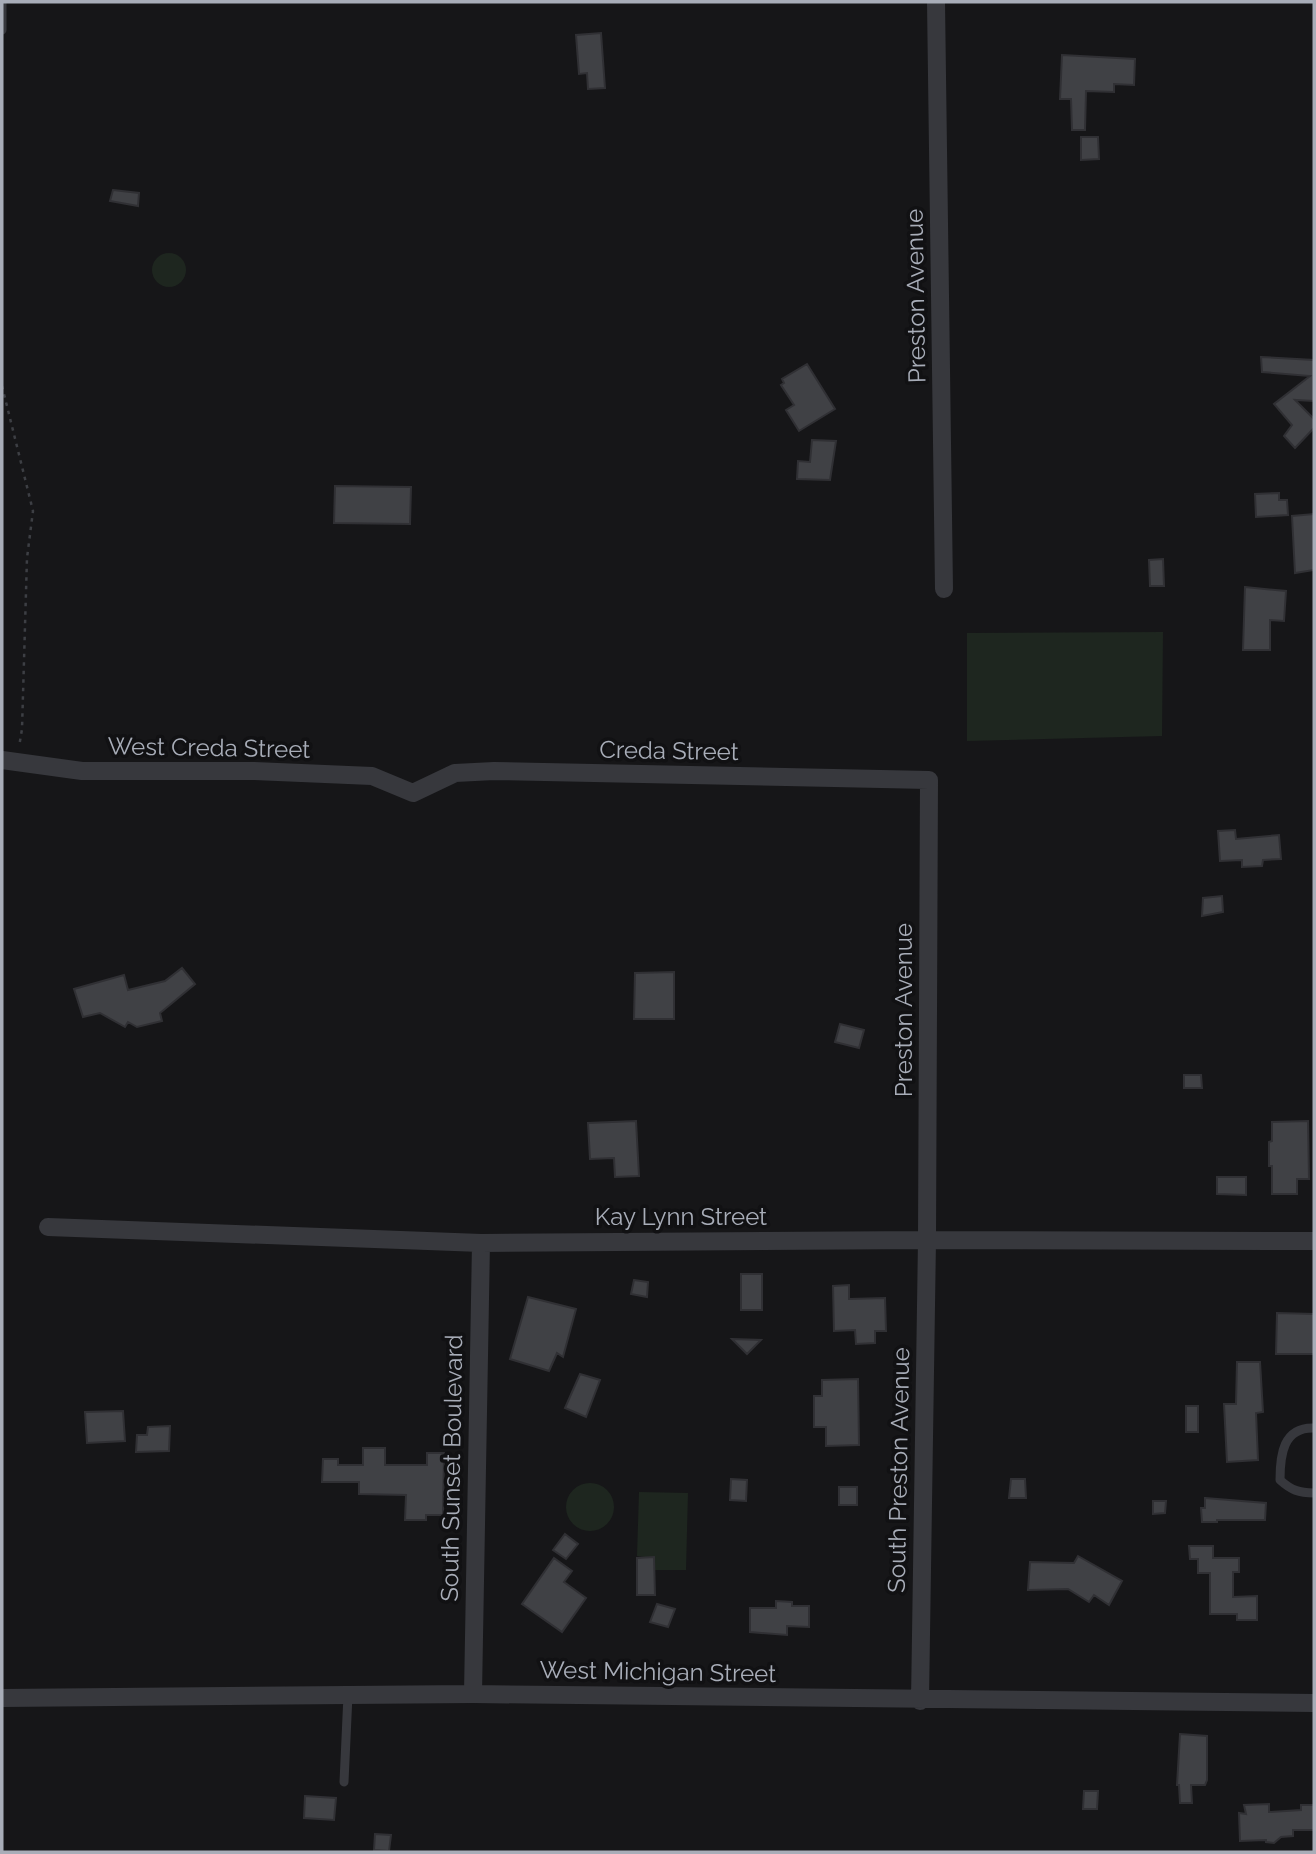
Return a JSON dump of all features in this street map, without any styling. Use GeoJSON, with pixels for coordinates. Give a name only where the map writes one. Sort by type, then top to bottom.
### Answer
{"type":"FeatureCollection","features":[{"type":"Feature","properties":{"kind":"street","name":"Preston Avenue"},"geometry":{"type":"LineString","coordinates":[[936,2],[944,589]]}},
{"type":"Feature","properties":{"kind":"street","name":"West Creda Street"},"geometry":{"type":"LineString","coordinates":[[9,760],[82,771],[254,771],[372,776],[413,793]]}},
{"type":"Feature","properties":{"kind":"street","name":"Creda Street"},"geometry":{"type":"LineString","coordinates":[[413,793],[455,773],[494,771],[929,780]]}},
{"type":"Feature","properties":{"kind":"street","name":"Preston Avenue"},"geometry":{"type":"LineString","coordinates":[[927,1240],[929,780]]}},
{"type":"Feature","properties":{"kind":"street","name":"Kay Lynn Street"},"geometry":{"type":"LineString","coordinates":[[48,1227],[481,1243],[1314,1241]]}},
{"type":"Feature","properties":{"kind":"street","name":"South Preston Avenue"},"geometry":{"type":"LineString","coordinates":[[920,1700],[927,1240]]}},
{"type":"Feature","properties":{"kind":"street","name":"South Sunset Boulevard"},"geometry":{"type":"LineString","coordinates":[[473,1694],[481,1243]]}},
{"type":"Feature","properties":{"kind":"street","name":"West Michigan Street"},"geometry":{"type":"LineString","coordinates":[[2,1698],[473,1694],[1314,1703]]}},
{"type":"Feature","properties":{"kind":"lane"},"geometry":{"type":"LineString","coordinates":[[2,2],[2,30]]}},
{"type":"Feature","properties":{"kind":"lane"},"geometry":{"type":"LineString","coordinates":[[1314,1427],[1305,1427],[1294,1432],[1284,1443],[1280,1463],[1280,1479],[1289,1489],[1300,1493],[1314,1493]]}},
{"type":"Feature","properties":{"kind":"lane"},"geometry":{"type":"LineString","coordinates":[[344,1782],[348,1695]]}},
{"type":"Feature","properties":{"kind":"path"},"geometry":{"type":"LineString","coordinates":[[2,386],[33,511],[27,571],[22,729],[9,760]]}},
{"type":"Feature","properties":{"kind":"shaded area"},"geometry":{"type":"Polygon","coordinates":[[[169,253],[181,258],[186,270],[181,282],[169,287],[157,282],[152,270],[157,258],[169,253]]]}},
{"type":"Feature","properties":{"kind":"shaded area"},"geometry":{"type":"Polygon","coordinates":[[[1163,632],[1162,736],[967,741],[967,633],[1163,632]]]}},
{"type":"Feature","properties":{"kind":"shaded area"},"geometry":{"type":"Polygon","coordinates":[[[590,1483],[599,1484],[607,1490],[613,1498],[613,1516],[607,1524],[599,1530],[590,1531],[581,1530],[573,1524],[567,1516],[566,1507],[567,1498],[573,1490],[581,1484],[590,1483]]]}},
{"type":"Feature","properties":{"kind":"shaded area"},"geometry":{"type":"Polygon","coordinates":[[[639,1492],[688,1493],[686,1570],[654,1570],[654,1558],[637,1556],[639,1492]]]}},
{"type":"Feature","properties":{"kind":"building"},"geometry":{"type":"Polygon","coordinates":[[[601,33],[605,88],[588,89],[587,73],[579,74],[576,35],[601,33]]]}},
{"type":"Feature","properties":{"kind":"building"},"geometry":{"type":"Polygon","coordinates":[[[1062,55],[1135,59],[1134,85],[1114,84],[1114,92],[1086,91],[1085,130],[1072,130],[1071,99],[1060,99],[1062,55]]]}},
{"type":"Feature","properties":{"kind":"building"},"geometry":{"type":"Polygon","coordinates":[[[1081,137],[1098,137],[1099,159],[1081,160],[1081,137]]]}},
{"type":"Feature","properties":{"kind":"building"},"geometry":{"type":"Polygon","coordinates":[[[113,190],[139,193],[138,206],[110,201],[113,190]]]}},
{"type":"Feature","properties":{"kind":"building"},"geometry":{"type":"Polygon","coordinates":[[[1261,357],[1314,360],[1314,401],[1295,400],[1314,419],[1314,428],[1295,448],[1284,436],[1292,425],[1274,404],[1310,376],[1262,372],[1261,357]]]}},
{"type":"Feature","properties":{"kind":"building"},"geometry":{"type":"Polygon","coordinates":[[[807,364],[835,409],[799,431],[786,410],[794,405],[781,385],[784,383],[782,379],[807,364]]]}},
{"type":"Feature","properties":{"kind":"building"},"geometry":{"type":"Polygon","coordinates":[[[812,440],[836,441],[830,480],[797,479],[798,461],[810,462],[812,440]]]}},
{"type":"Feature","properties":{"kind":"building"},"geometry":{"type":"Polygon","coordinates":[[[335,486],[411,487],[410,524],[334,523],[335,486]]]}},
{"type":"Feature","properties":{"kind":"building"},"geometry":{"type":"Polygon","coordinates":[[[1279,493],[1279,500],[1287,500],[1288,515],[1256,517],[1255,494],[1279,493]]]}},
{"type":"Feature","properties":{"kind":"building"},"geometry":{"type":"Polygon","coordinates":[[[1314,514],[1314,570],[1295,573],[1292,516],[1314,514]]]}},
{"type":"Feature","properties":{"kind":"building"},"geometry":{"type":"Polygon","coordinates":[[[1163,559],[1164,586],[1150,586],[1149,560],[1163,559]]]}},
{"type":"Feature","properties":{"kind":"building"},"geometry":{"type":"Polygon","coordinates":[[[1245,587],[1286,591],[1284,621],[1270,620],[1270,650],[1243,650],[1245,587]]]}},
{"type":"Feature","properties":{"kind":"building"},"geometry":{"type":"Polygon","coordinates":[[[1235,830],[1236,839],[1279,835],[1281,859],[1263,860],[1262,866],[1242,867],[1242,860],[1220,861],[1218,831],[1235,830]]]}},
{"type":"Feature","properties":{"kind":"building"},"geometry":{"type":"Polygon","coordinates":[[[1222,896],[1223,912],[1202,916],[1203,898],[1222,896]]]}},
{"type":"Feature","properties":{"kind":"building"},"geometry":{"type":"Polygon","coordinates":[[[182,968],[195,984],[160,1013],[162,1021],[137,1027],[128,1022],[125,1027],[100,1013],[83,1017],[74,989],[124,975],[128,990],[165,981],[182,968]]]}},
{"type":"Feature","properties":{"kind":"building"},"geometry":{"type":"Polygon","coordinates":[[[674,972],[674,1019],[634,1019],[635,973],[674,972]]]}},
{"type":"Feature","properties":{"kind":"building"},"geometry":{"type":"Polygon","coordinates":[[[840,1024],[864,1030],[859,1048],[835,1042],[840,1024]]]}},
{"type":"Feature","properties":{"kind":"building"},"geometry":{"type":"Polygon","coordinates":[[[1184,1075],[1201,1075],[1202,1088],[1184,1088],[1184,1075]]]}},
{"type":"Feature","properties":{"kind":"building"},"geometry":{"type":"Polygon","coordinates":[[[636,1121],[639,1176],[615,1177],[614,1158],[590,1159],[588,1123],[636,1121]]]}},
{"type":"Feature","properties":{"kind":"building"},"geometry":{"type":"Polygon","coordinates":[[[1308,1121],[1309,1179],[1297,1179],[1297,1194],[1272,1194],[1269,1142],[1272,1141],[1272,1122],[1308,1121]]]}},
{"type":"Feature","properties":{"kind":"building"},"geometry":{"type":"Polygon","coordinates":[[[1217,1177],[1246,1177],[1246,1195],[1217,1194],[1217,1177]]]}},
{"type":"Feature","properties":{"kind":"building"},"geometry":{"type":"Polygon","coordinates":[[[741,1274],[762,1274],[762,1310],[741,1310],[741,1274]]]}},
{"type":"Feature","properties":{"kind":"building"},"geometry":{"type":"Polygon","coordinates":[[[634,1280],[648,1282],[647,1297],[631,1294],[634,1280]]]}},
{"type":"Feature","properties":{"kind":"building"},"geometry":{"type":"Polygon","coordinates":[[[849,1285],[849,1299],[885,1298],[886,1331],[875,1331],[875,1343],[856,1344],[855,1330],[834,1331],[833,1286],[849,1285]]]}},
{"type":"Feature","properties":{"kind":"building"},"geometry":{"type":"Polygon","coordinates":[[[528,1297],[576,1309],[563,1357],[557,1353],[549,1371],[510,1359],[528,1297]]]}},
{"type":"Feature","properties":{"kind":"building"},"geometry":{"type":"Polygon","coordinates":[[[1277,1313],[1314,1314],[1314,1354],[1276,1354],[1277,1313]]]}},
{"type":"Feature","properties":{"kind":"building"},"geometry":{"type":"Polygon","coordinates":[[[732,1339],[761,1340],[747,1354],[732,1339]]]}},
{"type":"Feature","properties":{"kind":"building"},"geometry":{"type":"Polygon","coordinates":[[[1237,1362],[1260,1362],[1263,1412],[1256,1413],[1258,1460],[1227,1462],[1224,1404],[1236,1404],[1237,1362]]]}},
{"type":"Feature","properties":{"kind":"building"},"geometry":{"type":"Polygon","coordinates":[[[580,1374],[600,1380],[586,1417],[565,1408],[580,1374]]]}},
{"type":"Feature","properties":{"kind":"building"},"geometry":{"type":"Polygon","coordinates":[[[858,1379],[859,1445],[826,1446],[826,1427],[814,1427],[814,1396],[822,1396],[822,1380],[858,1379]]]}},
{"type":"Feature","properties":{"kind":"building"},"geometry":{"type":"Polygon","coordinates":[[[1186,1406],[1198,1406],[1198,1432],[1186,1432],[1186,1406]]]}},
{"type":"Feature","properties":{"kind":"building"},"geometry":{"type":"Polygon","coordinates":[[[123,1411],[125,1441],[87,1443],[85,1412],[123,1411]]]}},
{"type":"Feature","properties":{"kind":"building"},"geometry":{"type":"Polygon","coordinates":[[[170,1426],[169,1451],[136,1452],[137,1435],[147,1435],[148,1427],[170,1426]]]}},
{"type":"Feature","properties":{"kind":"building"},"geometry":{"type":"Polygon","coordinates":[[[363,1448],[385,1448],[385,1465],[427,1465],[427,1453],[444,1453],[443,1515],[426,1515],[426,1520],[405,1520],[406,1495],[359,1494],[359,1482],[322,1482],[323,1459],[338,1459],[338,1465],[363,1465],[363,1448]]]}},
{"type":"Feature","properties":{"kind":"building"},"geometry":{"type":"Polygon","coordinates":[[[731,1479],[747,1480],[746,1501],[730,1500],[731,1479]]]}},
{"type":"Feature","properties":{"kind":"building"},"geometry":{"type":"Polygon","coordinates":[[[1011,1479],[1025,1479],[1026,1498],[1009,1498],[1011,1479]]]}},
{"type":"Feature","properties":{"kind":"building"},"geometry":{"type":"Polygon","coordinates":[[[839,1487],[857,1487],[857,1505],[839,1505],[839,1487]]]}},
{"type":"Feature","properties":{"kind":"building"},"geometry":{"type":"Polygon","coordinates":[[[1205,1498],[1266,1503],[1265,1520],[1202,1522],[1201,1508],[1205,1508],[1205,1498]]]}},
{"type":"Feature","properties":{"kind":"building"},"geometry":{"type":"Polygon","coordinates":[[[1153,1501],[1166,1501],[1165,1513],[1153,1514],[1153,1501]]]}},
{"type":"Feature","properties":{"kind":"building"},"geometry":{"type":"Polygon","coordinates":[[[565,1534],[578,1544],[566,1559],[553,1550],[565,1534]]]}},
{"type":"Feature","properties":{"kind":"building"},"geometry":{"type":"Polygon","coordinates":[[[1189,1546],[1213,1546],[1213,1558],[1239,1558],[1239,1572],[1233,1572],[1233,1597],[1257,1596],[1257,1620],[1237,1620],[1237,1614],[1210,1614],[1210,1573],[1198,1573],[1198,1559],[1190,1559],[1189,1546]]]}},
{"type":"Feature","properties":{"kind":"building"},"geometry":{"type":"Polygon","coordinates":[[[1078,1556],[1122,1581],[1109,1605],[1094,1595],[1089,1602],[1068,1589],[1028,1590],[1030,1562],[1074,1563],[1078,1556]]]}},
{"type":"Feature","properties":{"kind":"building"},"geometry":{"type":"Polygon","coordinates":[[[654,1557],[655,1595],[637,1595],[637,1558],[654,1557]]]}},
{"type":"Feature","properties":{"kind":"building"},"geometry":{"type":"Polygon","coordinates":[[[554,1558],[572,1571],[564,1582],[586,1598],[562,1632],[522,1604],[554,1558]]]}},
{"type":"Feature","properties":{"kind":"building"},"geometry":{"type":"Polygon","coordinates":[[[776,1601],[792,1602],[792,1606],[809,1606],[809,1627],[787,1626],[787,1635],[750,1632],[750,1608],[776,1608],[776,1601]]]}},
{"type":"Feature","properties":{"kind":"building"},"geometry":{"type":"Polygon","coordinates":[[[657,1604],[675,1609],[668,1627],[650,1622],[657,1604]]]}},
{"type":"Feature","properties":{"kind":"building"},"geometry":{"type":"Polygon","coordinates":[[[1180,1734],[1207,1736],[1207,1780],[1205,1785],[1191,1785],[1192,1803],[1180,1803],[1177,1785],[1180,1734]]]}},
{"type":"Feature","properties":{"kind":"building"},"geometry":{"type":"Polygon","coordinates":[[[1084,1791],[1098,1791],[1097,1809],[1083,1809],[1084,1791]]]}},
{"type":"Feature","properties":{"kind":"building"},"geometry":{"type":"Polygon","coordinates":[[[305,1796],[336,1798],[334,1820],[304,1818],[305,1796]]]}},
{"type":"Feature","properties":{"kind":"building"},"geometry":{"type":"Polygon","coordinates":[[[1269,1804],[1269,1812],[1301,1810],[1301,1805],[1314,1805],[1314,1830],[1293,1830],[1293,1836],[1281,1837],[1274,1843],[1266,1840],[1240,1841],[1239,1813],[1246,1814],[1244,1805],[1269,1804]]]}},
{"type":"Feature","properties":{"kind":"building"},"geometry":{"type":"Polygon","coordinates":[[[375,1834],[391,1835],[389,1851],[374,1850],[375,1834]]]}}]}
